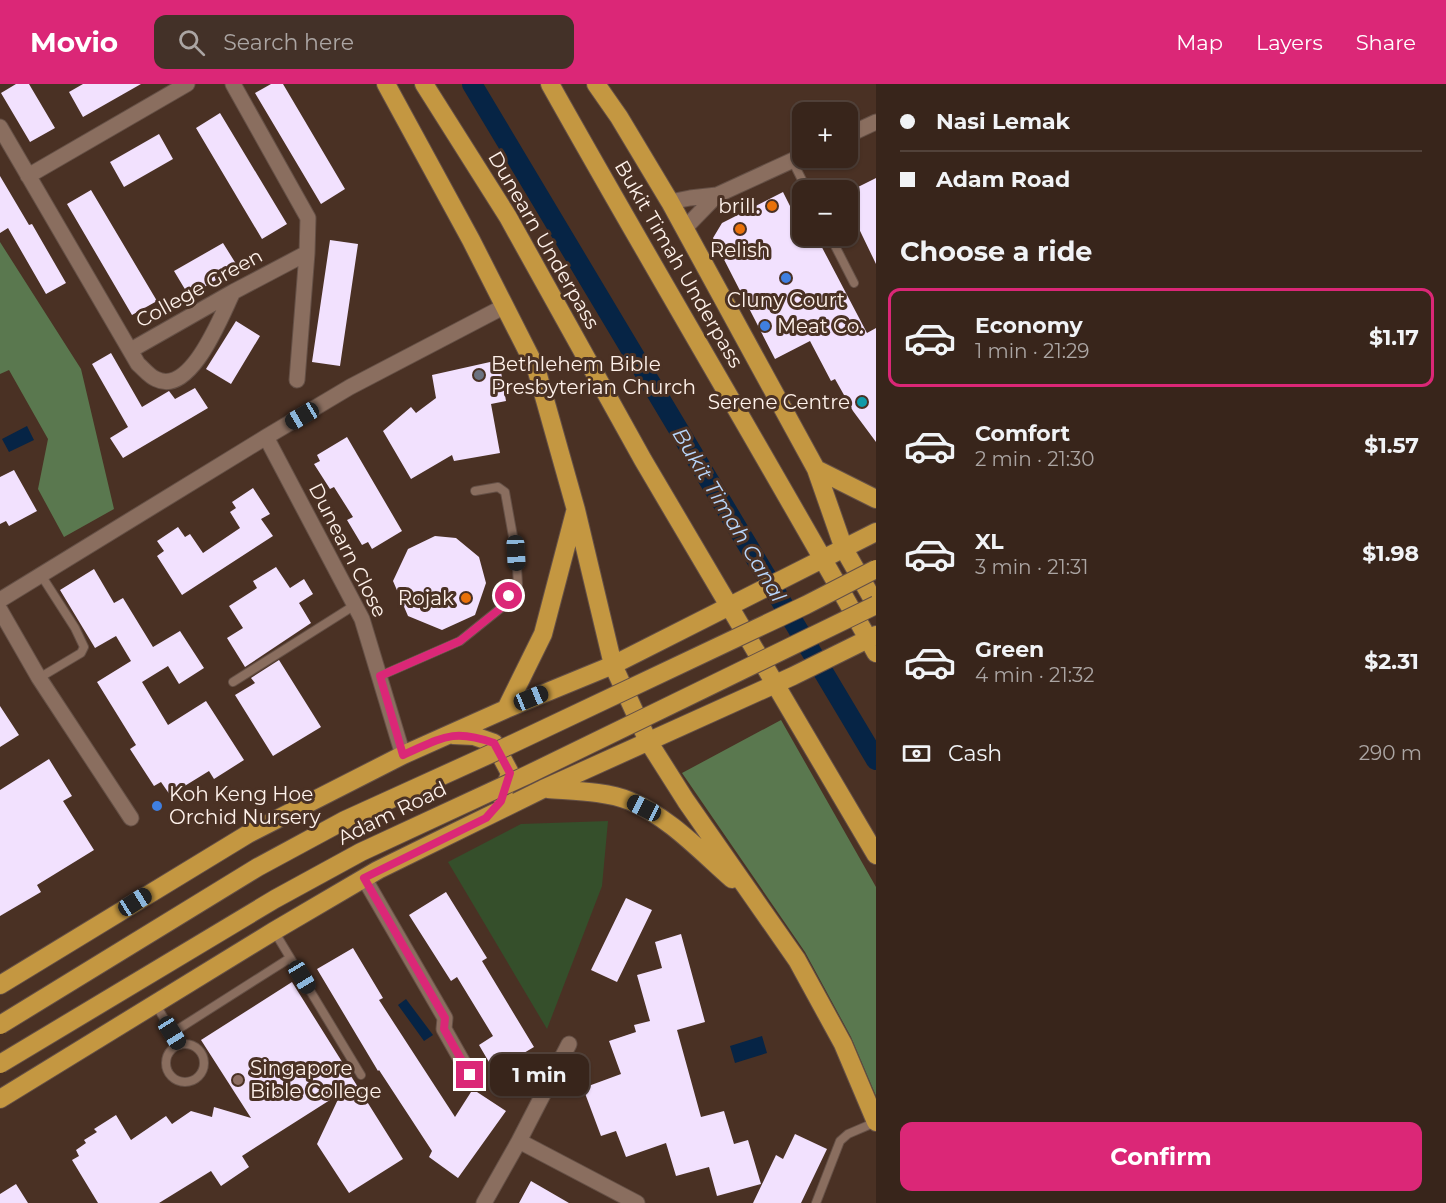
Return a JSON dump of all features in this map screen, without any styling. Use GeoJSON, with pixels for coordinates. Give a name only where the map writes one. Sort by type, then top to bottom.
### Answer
{"type":"FeatureCollection","features":[{"type":"Feature","properties":{"kind":"highway"},"geometry":{"type":"LineString","coordinates":[[386,84],[505,306],[536,369],[576,510],[613,665],[648,741],[686,801],[797,960],[838,1034],[876,1122]]}},
{"type":"Feature","properties":{"kind":"highway","name":"Dunearn Underpass"},"geometry":{"type":"LineString","coordinates":[[424,84],[507,217],[643,460],[876,855]]}},
{"type":"Feature","properties":{"kind":"highway","name":"Bukit Timah Underpass"},"geometry":{"type":"LineString","coordinates":[[550,84],[876,653]]}},
{"type":"Feature","properties":{"kind":"highway"},"geometry":{"type":"LineString","coordinates":[[596,84],[619,117],[670,202],[816,469],[844,549],[876,605]]}},
{"type":"Feature","properties":{"kind":"highway"},"geometry":{"type":"LineString","coordinates":[[816,469],[876,500]]}},
{"type":"Feature","properties":{"kind":"highway"},"geometry":{"type":"LineString","coordinates":[[506,709],[543,634],[576,510]]}},
{"type":"Feature","properties":{"kind":"highway"},"geometry":{"type":"LineString","coordinates":[[0,985],[248,834],[403,755],[613,665],[876,532]]}},
{"type":"Feature","properties":{"kind":"highway","name":"Adam Road"},"geometry":{"type":"LineString","coordinates":[[0,1025],[258,867],[345,819],[510,745],[806,605],[876,569]]}},
{"type":"Feature","properties":{"kind":"highway","name":"Adam Road"},"geometry":{"type":"LineString","coordinates":[[0,1064],[276,899],[361,852],[527,775],[876,605]]}},
{"type":"Feature","properties":{"kind":"highway"},"geometry":{"type":"LineString","coordinates":[[0,1099],[274,931],[367,884],[486,818],[543,789],[793,676],[876,635]]}},
{"type":"Feature","properties":{"kind":"highway"},"geometry":{"type":"LineString","coordinates":[[448,735],[474,736],[494,743],[510,773],[501,801],[486,818]]}},
{"type":"Feature","properties":{"kind":"highway"},"geometry":{"type":"LineString","coordinates":[[543,789],[583,791],[628,800],[660,817],[753,898]]}},
{"type":"Feature","properties":{"kind":"street"},"geometry":{"type":"LineString","coordinates":[[28,176],[187,84]]}},
{"type":"Feature","properties":{"kind":"street"},"geometry":{"type":"LineString","coordinates":[[232,84],[308,218],[308,253],[297,380]]}},
{"type":"Feature","properties":{"kind":"street"},"geometry":{"type":"LineString","coordinates":[[858,130],[876,122]]}},
{"type":"Feature","properties":{"kind":"street","name":"College Green"},"geometry":{"type":"LineString","coordinates":[[0,127],[131,350],[233,291],[308,253]]}},
{"type":"Feature","properties":{"kind":"street"},"geometry":{"type":"LineString","coordinates":[[670,202],[717,195],[792,160]]}},
{"type":"Feature","properties":{"kind":"street"},"geometry":{"type":"LineString","coordinates":[[684,229],[717,195]]}},
{"type":"Feature","properties":{"kind":"street"},"geometry":{"type":"LineString","coordinates":[[131,350],[138,364],[156,379],[170,381],[182,375],[191,369],[203,351],[233,291]]}},
{"type":"Feature","properties":{"kind":"street"},"geometry":{"type":"LineString","coordinates":[[0,600],[266,436],[350,387],[505,306]]}},
{"type":"Feature","properties":{"kind":"street","name":"Dunearn Close"},"geometry":{"type":"LineString","coordinates":[[266,436],[362,619],[403,755]]}},
{"type":"Feature","properties":{"kind":"street"},"geometry":{"type":"LineString","coordinates":[[0,610],[39,678],[131,818]]}},
{"type":"Feature","properties":{"kind":"street"},"geometry":{"type":"LineString","coordinates":[[367,884],[445,1018],[444,1029],[470,1075]]}},
{"type":"Feature","properties":{"kind":"street"},"geometry":{"type":"LineString","coordinates":[[484,1203],[569,1044]]}},
{"type":"Feature","properties":{"kind":"street"},"geometry":{"type":"LineString","coordinates":[[519,1141],[637,1203]]}},
{"type":"Feature","properties":{"kind":"lane"},"geometry":{"type":"LineString","coordinates":[[835,246],[854,283]]}},
{"type":"Feature","properties":{"kind":"lane"},"geometry":{"type":"LineString","coordinates":[[380,676],[460,641],[501,608],[518,585],[516,553],[505,492],[498,487],[475,491]]}},
{"type":"Feature","properties":{"kind":"lane"},"geometry":{"type":"LineString","coordinates":[[39,678],[81,653],[84,647],[75,628],[40,575]]}},
{"type":"Feature","properties":{"kind":"lane"},"geometry":{"type":"LineString","coordinates":[[233,682],[355,605]]}},
{"type":"Feature","properties":{"kind":"lane"},"geometry":{"type":"LineString","coordinates":[[274,931],[361,1075]]}},
{"type":"Feature","properties":{"kind":"lane"},"geometry":{"type":"LineString","coordinates":[[172,1033],[290,958]]}},
{"type":"Feature","properties":{"kind":"lane"},"geometry":{"type":"LineString","coordinates":[[155,1004],[180,1045]]}},
{"type":"Feature","properties":{"kind":"lane"},"geometry":{"type":"LineString","coordinates":[[180,1045],[192,1046],[201,1053],[204,1065],[200,1076],[190,1082],[178,1081],[169,1074],[166,1062],[170,1051],[180,1045]]}},
{"type":"Feature","properties":{"kind":"lane"},"geometry":{"type":"LineString","coordinates":[[816,1203],[840,1141],[848,1134],[876,1122]]}},
{"type":"Feature","properties":{"kind":"green space"},"geometry":{"type":"Polygon","coordinates":[[[0,242],[81,369],[114,509],[64,537],[38,489],[48,439],[9,370],[0,374],[0,242]]]}},
{"type":"Feature","properties":{"kind":"green space"},"geometry":{"type":"Polygon","coordinates":[[[781,720],[876,887],[876,1096],[851,1037],[805,952],[682,773],[781,720]]]}},
{"type":"Feature","properties":{"kind":"green space"},"geometry":{"type":"Polygon","coordinates":[[[608,821],[602,886],[547,1029],[448,862],[521,824],[608,821]]]}},
{"type":"Feature","properties":{"kind":"water"},"geometry":{"type":"Polygon","coordinates":[[[27,426],[34,440],[9,452],[2,439],[27,426]]]}},
{"type":"Feature","properties":{"kind":"water"},"geometry":{"type":"Polygon","coordinates":[[[406,999],[433,1035],[424,1041],[398,1005],[406,999]]]}},
{"type":"Feature","properties":{"kind":"water"},"geometry":{"type":"Polygon","coordinates":[[[762,1036],[767,1053],[735,1063],[730,1046],[762,1036]]]}},
{"type":"Feature","properties":{"kind":"building"},"geometry":{"type":"Polygon","coordinates":[[[16,84],[29,84],[55,128],[30,142],[1,93],[16,84]]]}},
{"type":"Feature","properties":{"kind":"building"},"geometry":{"type":"Polygon","coordinates":[[[83,84],[141,84],[83,117],[69,92],[83,84]]]}},
{"type":"Feature","properties":{"kind":"building"},"geometry":{"type":"Polygon","coordinates":[[[271,84],[283,84],[345,189],[321,204],[255,93],[271,84]]]}},
{"type":"Feature","properties":{"kind":"building"},"geometry":{"type":"Polygon","coordinates":[[[220,113],[287,224],[262,239],[196,128],[220,113]]]}},
{"type":"Feature","properties":{"kind":"building"},"geometry":{"type":"Polygon","coordinates":[[[159,134],[173,159],[124,187],[110,162],[159,134]]]}},
{"type":"Feature","properties":{"kind":"building"},"geometry":{"type":"Polygon","coordinates":[[[0,176],[29,225],[32,224],[66,283],[46,294],[8,228],[0,233],[0,176]]]}},
{"type":"Feature","properties":{"kind":"building"},"geometry":{"type":"Polygon","coordinates":[[[876,178],[876,264],[858,227],[858,187],[876,178]]]}},
{"type":"Feature","properties":{"kind":"building"},"geometry":{"type":"Polygon","coordinates":[[[91,190],[157,301],[132,315],[67,204],[91,190]]]}},
{"type":"Feature","properties":{"kind":"building","name":"Cluny Court"},"geometry":{"type":"Polygon","coordinates":[[[783,192],[792,207],[792,246],[821,246],[867,333],[876,328],[876,442],[853,411],[835,379],[831,381],[810,341],[775,359],[713,238],[722,223],[783,192]]]}},
{"type":"Feature","properties":{"kind":"building"},"geometry":{"type":"Polygon","coordinates":[[[330,240],[358,244],[340,366],[312,362],[330,240]]]}},
{"type":"Feature","properties":{"kind":"building"},"geometry":{"type":"Polygon","coordinates":[[[223,243],[238,267],[189,296],[174,271],[223,243]]]}},
{"type":"Feature","properties":{"kind":"building"},"geometry":{"type":"Polygon","coordinates":[[[236,321],[260,336],[231,384],[206,369],[236,321]]]}},
{"type":"Feature","properties":{"kind":"building"},"geometry":{"type":"Polygon","coordinates":[[[111,353],[142,407],[169,391],[175,399],[195,388],[208,408],[123,458],[110,438],[128,427],[92,364],[111,353]]]}},
{"type":"Feature","properties":{"kind":"building"},"geometry":{"type":"Polygon","coordinates":[[[499,360],[506,401],[491,404],[500,453],[454,461],[452,455],[411,479],[383,431],[411,407],[416,413],[436,398],[432,375],[499,360]]]}},
{"type":"Feature","properties":{"kind":"building"},"geometry":{"type":"Polygon","coordinates":[[[347,437],[402,531],[372,549],[368,542],[362,545],[347,520],[353,517],[334,487],[330,489],[314,464],[320,461],[317,455],[347,437]]]}},
{"type":"Feature","properties":{"kind":"building"},"geometry":{"type":"Polygon","coordinates":[[[14,470],[37,511],[9,526],[6,521],[0,524],[0,477],[14,470]]]}},
{"type":"Feature","properties":{"kind":"building"},"geometry":{"type":"Polygon","coordinates":[[[253,488],[270,514],[261,519],[273,536],[182,595],[157,556],[164,551],[157,541],[178,527],[185,537],[190,534],[203,553],[240,528],[230,512],[236,508],[232,502],[253,488]]]}},
{"type":"Feature","properties":{"kind":"building"},"geometry":{"type":"Polygon","coordinates":[[[435,536],[456,538],[479,557],[486,583],[475,615],[442,630],[408,616],[393,581],[408,549],[435,536]]]}},
{"type":"Feature","properties":{"kind":"building"},"geometry":{"type":"Polygon","coordinates":[[[276,567],[290,588],[304,579],[313,594],[299,603],[311,623],[245,667],[227,638],[243,628],[229,606],[257,588],[253,581],[276,567]]]}},
{"type":"Feature","properties":{"kind":"building"},"geometry":{"type":"Polygon","coordinates":[[[94,569],[114,603],[123,598],[153,647],[180,631],[204,668],[179,684],[168,666],[142,682],[168,725],[206,701],[244,760],[214,779],[209,771],[170,795],[161,782],[154,786],[130,749],[136,745],[97,682],[131,661],[116,636],[95,648],[60,590],[94,569]]]}},
{"type":"Feature","properties":{"kind":"building"},"geometry":{"type":"Polygon","coordinates":[[[279,660],[321,727],[273,756],[235,695],[255,683],[251,678],[279,660]]]}},
{"type":"Feature","properties":{"kind":"building"},"geometry":{"type":"Polygon","coordinates":[[[0,706],[19,735],[0,747],[0,706]]]}},
{"type":"Feature","properties":{"kind":"building"},"geometry":{"type":"Polygon","coordinates":[[[49,759],[72,796],[63,801],[94,850],[37,885],[41,892],[0,916],[0,790],[49,759]]]}},
{"type":"Feature","properties":{"kind":"building"},"geometry":{"type":"Polygon","coordinates":[[[446,892],[487,958],[482,961],[534,1047],[512,1060],[519,1070],[500,1081],[479,1045],[493,1036],[457,977],[451,981],[409,915],[446,892]]]}},
{"type":"Feature","properties":{"kind":"building"},"geometry":{"type":"Polygon","coordinates":[[[626,898],[652,910],[617,982],[591,970],[626,898]]]}},
{"type":"Feature","properties":{"kind":"building"},"geometry":{"type":"Polygon","coordinates":[[[681,934],[705,1022],[677,1030],[701,1117],[724,1111],[734,1144],[748,1140],[761,1184],[717,1196],[709,1167],[676,1176],[666,1143],[626,1157],[616,1131],[601,1136],[583,1088],[621,1074],[609,1041],[636,1032],[634,1025],[650,1021],[637,975],[662,968],[655,942],[681,934]]]}},
{"type":"Feature","properties":{"kind":"building"},"geometry":{"type":"Polygon","coordinates":[[[353,948],[383,998],[379,1000],[455,1117],[471,1092],[477,1092],[506,1111],[458,1178],[429,1157],[432,1151],[378,1071],[317,969],[353,948]]]}},
{"type":"Feature","properties":{"kind":"building"},"geometry":{"type":"Polygon","coordinates":[[[292,982],[403,1159],[349,1193],[317,1144],[341,1093],[242,1156],[249,1167],[221,1186],[211,1171],[159,1203],[98,1203],[72,1160],[79,1156],[76,1150],[86,1143],[84,1140],[97,1132],[94,1129],[116,1115],[131,1140],[166,1116],[172,1124],[191,1111],[212,1117],[214,1107],[251,1118],[201,1040],[292,982]]]}},
{"type":"Feature","properties":{"kind":"building"},"geometry":{"type":"Polygon","coordinates":[[[795,1134],[827,1149],[801,1203],[753,1203],[776,1155],[783,1159],[795,1134]]]}},
{"type":"Feature","properties":{"kind":"building"},"geometry":{"type":"Polygon","coordinates":[[[531,1181],[569,1203],[519,1203],[531,1181]]]}},
{"type":"Feature","properties":{"kind":"building"},"geometry":{"type":"Polygon","coordinates":[[[16,1184],[28,1203],[0,1203],[0,1194],[16,1184]]]}},
{"type":"Feature","properties":{"kind":"waterway","name":"Bukit Timah Canal"},"geometry":{"type":"LineString","coordinates":[[472,84],[876,760]]}},
{"type":"Feature","properties":{"kind":"place","name":"brill."},"geometry":{"type":"Point","coordinates":[772,206]}},
{"type":"Feature","properties":{"kind":"place","name":"Relish"},"geometry":{"type":"Point","coordinates":[740,229]}},
{"type":"Feature","properties":{"kind":"place","name":"Cluny Court"},"geometry":{"type":"Point","coordinates":[786,278]}},
{"type":"Feature","properties":{"kind":"place","name":"Meat Co."},"geometry":{"type":"Point","coordinates":[765,326]}},
{"type":"Feature","properties":{"kind":"place","name":"Bethlehem Bible Presbyterian Church"},"geometry":{"type":"Point","coordinates":[479,375]}},
{"type":"Feature","properties":{"kind":"place","name":"Serene Centre"},"geometry":{"type":"Point","coordinates":[862,402]}},
{"type":"Feature","properties":{"kind":"place","name":"Rojak"},"geometry":{"type":"Point","coordinates":[466,598]}},
{"type":"Feature","properties":{"kind":"place","name":"Koh Keng Hoe Orchid Nursery"},"geometry":{"type":"Point","coordinates":[157,806]}},
{"type":"Feature","properties":{"kind":"place","name":"Singapore Bible College"},"geometry":{"type":"Point","coordinates":[238,1080]}},
{"type":"Feature","properties":{"kind":"route"},"geometry":{"type":"LineString","coordinates":[[470,1075],[444,1029],[445,1018],[364,878],[486,818],[501,801],[510,773],[494,743],[474,736],[448,735],[403,755],[380,676],[460,641],[501,608],[509,596]]}}]}
